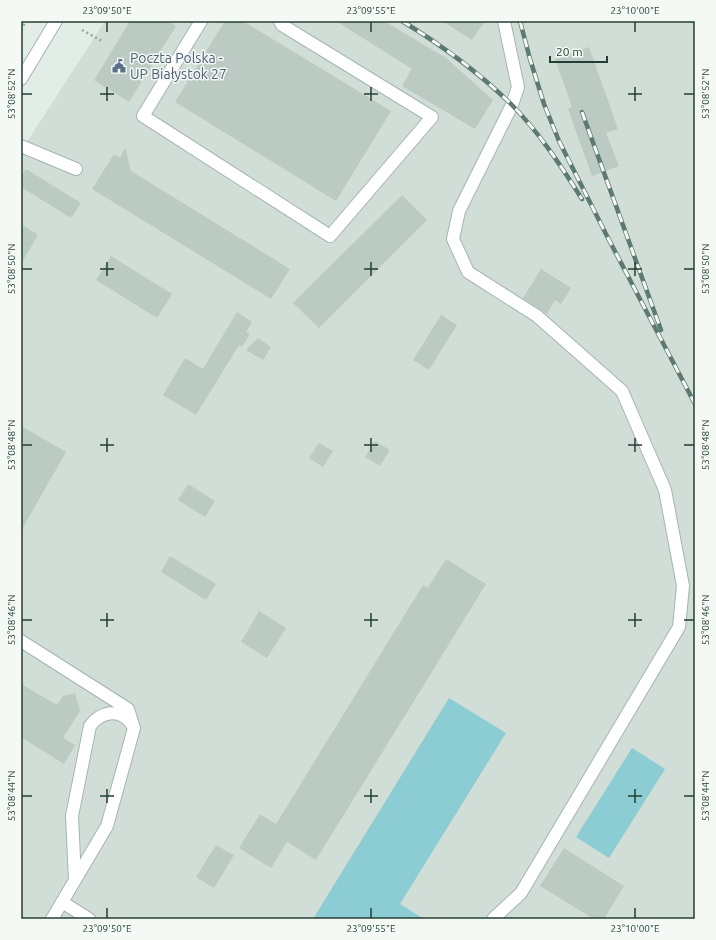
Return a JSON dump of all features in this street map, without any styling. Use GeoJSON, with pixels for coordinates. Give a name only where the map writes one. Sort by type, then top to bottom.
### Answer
{"type":"FeatureCollection","features":[{"type":"Feature","properties":{"kind":"street"},"geometry":{"type":"LineString","coordinates":[[21,79],[56,21]]}},
{"type":"Feature","properties":{"kind":"street"},"geometry":{"type":"LineString","coordinates":[[201,21],[143,116],[330,236],[432,117],[282,25],[280,21]]}},
{"type":"Feature","properties":{"kind":"street"},"geometry":{"type":"LineString","coordinates":[[494,919],[521,893],[679,627],[683,586],[664,490],[622,391],[537,316],[468,272],[454,239],[459,211],[512,105],[518,87],[504,21]]}},
{"type":"Feature","properties":{"kind":"street"},"geometry":{"type":"LineString","coordinates":[[21,146],[76,169]]}},
{"type":"Feature","properties":{"kind":"street"},"geometry":{"type":"LineString","coordinates":[[21,641],[128,709],[134,728],[107,826],[52,919]]}},
{"type":"Feature","properties":{"kind":"street"},"geometry":{"type":"LineString","coordinates":[[75,880],[72,816],[90,726],[101,715],[116,713],[124,716],[130,721],[134,728]]}},
{"type":"Feature","properties":{"kind":"street"},"geometry":{"type":"LineString","coordinates":[[62,902],[89,919]]}},
{"type":"Feature","properties":{"kind":"path"},"geometry":{"type":"LineString","coordinates":[[21,30],[26,21]]}},
{"type":"Feature","properties":{"kind":"path"},"geometry":{"type":"LineString","coordinates":[[82,30],[102,41]]}},
{"type":"Feature","properties":{"kind":"shaded area"},"geometry":{"type":"Polygon","coordinates":[[[105,21],[695,21],[695,919],[21,919],[21,151],[105,21]]]}},
{"type":"Feature","properties":{"kind":"water"},"geometry":{"type":"Polygon","coordinates":[[[449,698],[506,733],[400,904],[424,919],[313,919],[449,698]]]}},
{"type":"Feature","properties":{"kind":"water"},"geometry":{"type":"Polygon","coordinates":[[[632,748],[665,769],[609,858],[576,837],[632,748]]]}},
{"type":"Feature","properties":{"kind":"building"},"geometry":{"type":"Polygon","coordinates":[[[130,21],[168,21],[176,26],[129,102],[94,80],[130,21]]]}},
{"type":"Feature","properties":{"kind":"building"},"geometry":{"type":"Polygon","coordinates":[[[225,21],[243,21],[391,111],[336,201],[175,102],[225,21]]]}},
{"type":"Feature","properties":{"kind":"building"},"geometry":{"type":"Polygon","coordinates":[[[336,21],[384,21],[446,58],[493,100],[475,129],[402,86],[412,69],[336,21]]]}},
{"type":"Feature","properties":{"kind":"building"},"geometry":{"type":"Polygon","coordinates":[[[442,21],[485,21],[472,40],[442,21]]]}},
{"type":"Feature","properties":{"kind":"building"},"geometry":{"type":"Polygon","coordinates":[[[589,47],[618,129],[606,133],[619,166],[592,176],[568,109],[572,107],[555,59],[589,47]]]}},
{"type":"Feature","properties":{"kind":"building"},"geometry":{"type":"Polygon","coordinates":[[[125,148],[131,171],[290,269],[271,299],[92,189],[114,154],[120,158],[125,148]]]}},
{"type":"Feature","properties":{"kind":"building"},"geometry":{"type":"Polygon","coordinates":[[[26,169],[81,203],[71,218],[21,187],[21,178],[26,169]]]}},
{"type":"Feature","properties":{"kind":"building"},"geometry":{"type":"Polygon","coordinates":[[[402,195],[427,220],[319,328],[293,303],[402,195]]]}},
{"type":"Feature","properties":{"kind":"building"},"geometry":{"type":"Polygon","coordinates":[[[21,224],[38,235],[21,264],[21,224]]]}},
{"type":"Feature","properties":{"kind":"building"},"geometry":{"type":"Polygon","coordinates":[[[111,256],[172,294],[157,318],[96,280],[111,256]]]}},
{"type":"Feature","properties":{"kind":"building"},"geometry":{"type":"Polygon","coordinates":[[[541,269],[571,288],[561,304],[555,300],[547,314],[523,298],[541,269]]]}},
{"type":"Feature","properties":{"kind":"building"},"geometry":{"type":"Polygon","coordinates":[[[237,312],[252,322],[246,332],[250,334],[242,347],[239,345],[196,415],[163,395],[185,358],[203,369],[237,312]]]}},
{"type":"Feature","properties":{"kind":"building"},"geometry":{"type":"Polygon","coordinates":[[[441,315],[457,325],[429,370],[413,360],[441,315]]]}},
{"type":"Feature","properties":{"kind":"building"},"geometry":{"type":"Polygon","coordinates":[[[258,338],[271,347],[263,360],[246,350],[258,338]]]}},
{"type":"Feature","properties":{"kind":"building"},"geometry":{"type":"Polygon","coordinates":[[[21,426],[66,452],[21,531],[21,426]]]}},
{"type":"Feature","properties":{"kind":"building"},"geometry":{"type":"Polygon","coordinates":[[[375,441],[390,450],[380,466],[365,457],[375,441]]]}},
{"type":"Feature","properties":{"kind":"building"},"geometry":{"type":"Polygon","coordinates":[[[319,443],[333,451],[323,467],[309,458],[319,443]]]}},
{"type":"Feature","properties":{"kind":"building"},"geometry":{"type":"Polygon","coordinates":[[[188,484],[215,501],[205,517],[178,500],[188,484]]]}},
{"type":"Feature","properties":{"kind":"building"},"geometry":{"type":"Polygon","coordinates":[[[170,556],[216,584],[206,600],[161,572],[170,556]]]}},
{"type":"Feature","properties":{"kind":"building"},"geometry":{"type":"Polygon","coordinates":[[[446,559],[486,584],[316,860],[287,842],[271,868],[239,848],[260,814],[276,824],[423,585],[428,588],[446,559]]]}},
{"type":"Feature","properties":{"kind":"building"},"geometry":{"type":"Polygon","coordinates":[[[259,611],[286,628],[267,658],[241,642],[259,611]]]}},
{"type":"Feature","properties":{"kind":"building"},"geometry":{"type":"Polygon","coordinates":[[[21,684],[57,705],[63,696],[75,693],[80,711],[63,738],[75,745],[64,764],[21,737],[21,684]]]}},
{"type":"Feature","properties":{"kind":"building"},"geometry":{"type":"Polygon","coordinates":[[[216,845],[234,855],[214,888],[196,877],[216,845]]]}},
{"type":"Feature","properties":{"kind":"building"},"geometry":{"type":"Polygon","coordinates":[[[564,848],[624,886],[604,919],[594,919],[540,886],[564,848]]]}},
{"type":"Feature","properties":{"kind":"railway"},"geometry":{"type":"LineString","coordinates":[[402,21],[432,40],[459,60],[511,104],[558,162],[582,199]]}},
{"type":"Feature","properties":{"kind":"railway"},"geometry":{"type":"LineString","coordinates":[[520,21],[544,104],[559,141],[695,404]]}},
{"type":"Feature","properties":{"kind":"railway"},"geometry":{"type":"LineString","coordinates":[[582,112],[661,330]]}},
{"type":"Feature","properties":{"kind":"place","name":"Poczta Polska - UP Białystok 27"},"geometry":{"type":"Point","coordinates":[119,66]}}]}
